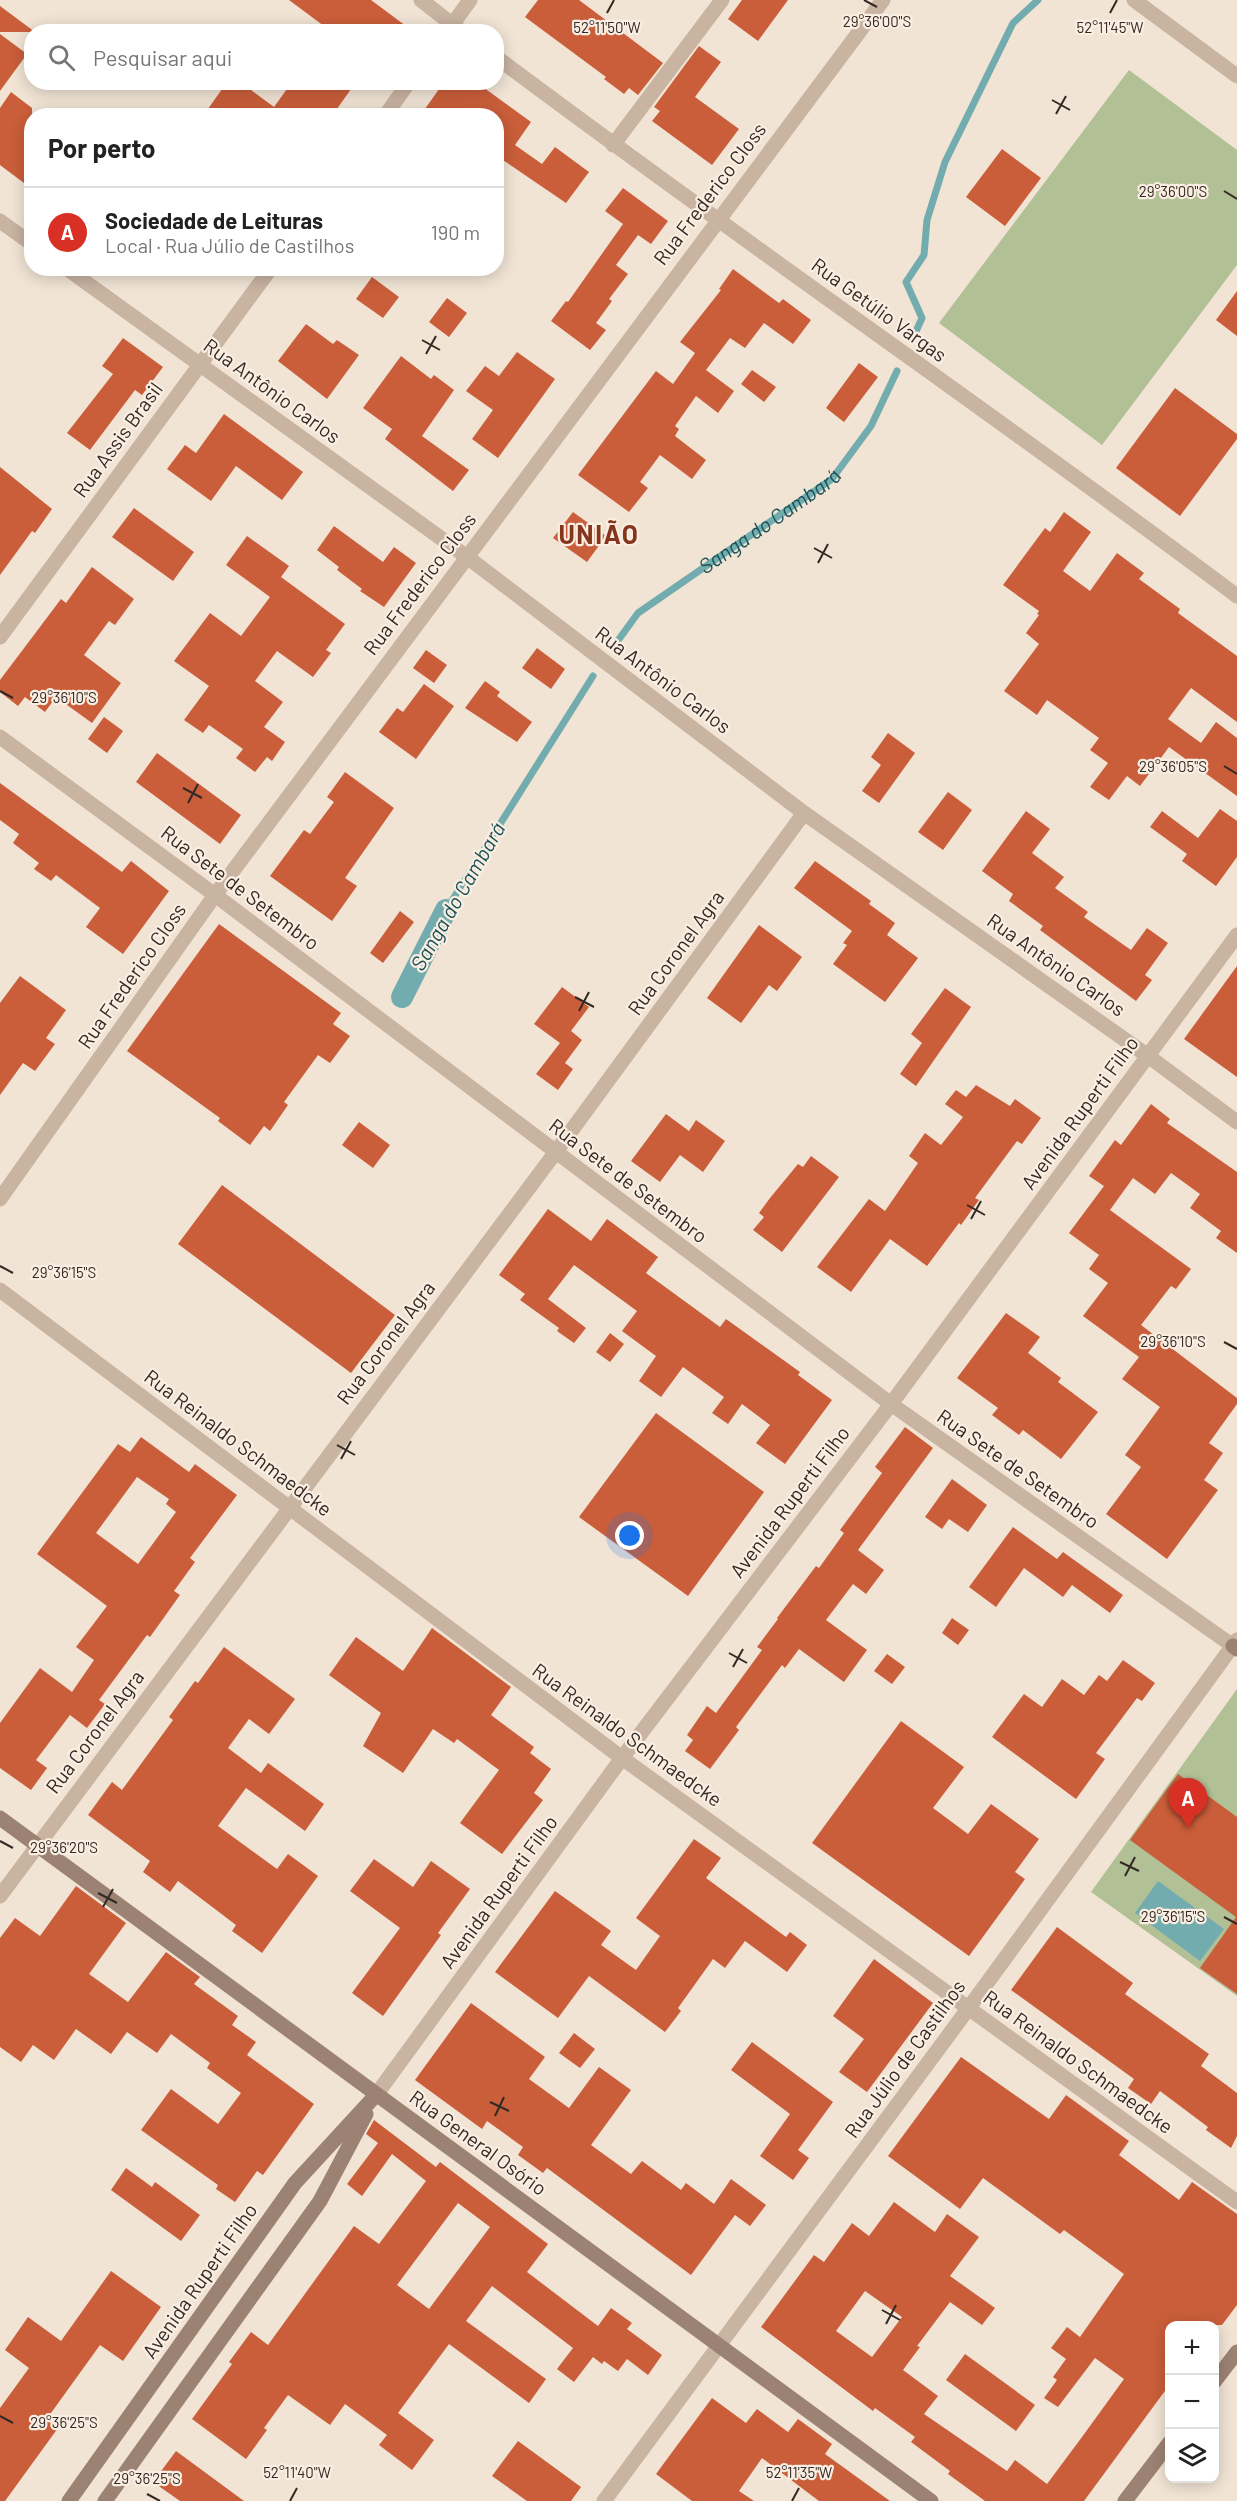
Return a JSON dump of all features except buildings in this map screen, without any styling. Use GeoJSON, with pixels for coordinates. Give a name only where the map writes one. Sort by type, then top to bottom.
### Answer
{"type":"FeatureCollection","features":[{"type":"Feature","properties":{"kind":"main road","name":"Rua General Osório"},"geometry":{"type":"LineString","coordinates":[[0,1818],[931,2501]]}},
{"type":"Feature","properties":{"kind":"main road","name":"Avenida Ruperti Filho"},"geometry":{"type":"LineString","coordinates":[[69,2501],[295,2183],[376,2095]]}},
{"type":"Feature","properties":{"kind":"main road","name":"Avenida Ruperti Filho"},"geometry":{"type":"LineString","coordinates":[[105,2501],[320,2201],[376,2095]]}},
{"type":"Feature","properties":{"kind":"main road"},"geometry":{"type":"LineString","coordinates":[[1219,2377],[1237,2352]]}},
{"type":"Feature","properties":{"kind":"main road"},"geometry":{"type":"LineString","coordinates":[[1125,2501],[1165,2449]]}},
{"type":"Feature","properties":{"kind":"street"},"geometry":{"type":"LineString","coordinates":[[421,0],[448,24]]}},
{"type":"Feature","properties":{"kind":"street"},"geometry":{"type":"LineString","coordinates":[[457,24],[470,0]]}},
{"type":"Feature","properties":{"kind":"street"},"geometry":{"type":"LineString","coordinates":[[613,145],[722,0]]}},
{"type":"Feature","properties":{"kind":"street","name":"Rua Frederico Closs"},"geometry":{"type":"LineString","coordinates":[[0,1199],[215,895],[883,0]]}},
{"type":"Feature","properties":{"kind":"street"},"geometry":{"type":"LineString","coordinates":[[1134,0],[1237,76]]}},
{"type":"Feature","properties":{"kind":"street","name":"Rua Getúlio Vargas"},"geometry":{"type":"LineString","coordinates":[[504,63],[613,145],[1127,513],[1237,596]]}},
{"type":"Feature","properties":{"kind":"street"},"geometry":{"type":"LineString","coordinates":[[391,108],[403,90]]}},
{"type":"Feature","properties":{"kind":"street"},"geometry":{"type":"LineString","coordinates":[[0,221],[24,238]]}},
{"type":"Feature","properties":{"kind":"street","name":"Rua Antônio Carlos"},"geometry":{"type":"LineString","coordinates":[[77,276],[466,557],[804,813],[1148,1056],[1237,1122]]}},
{"type":"Feature","properties":{"kind":"street","name":"Rua Assis Brasil"},"geometry":{"type":"LineString","coordinates":[[0,637],[265,276]]}},
{"type":"Feature","properties":{"kind":"street","name":"Rua Sete de Setembro"},"geometry":{"type":"LineString","coordinates":[[0,737],[215,895],[891,1404],[1236,1645]]}},
{"type":"Feature","properties":{"kind":"street","name":"Rua Coronel Agra"},"geometry":{"type":"LineString","coordinates":[[0,1896],[555,1153],[804,813]]}},
{"type":"Feature","properties":{"kind":"street","name":"Avenida Ruperti Filho"},"geometry":{"type":"LineString","coordinates":[[376,2095],[622,1758],[891,1404],[1237,935]]}},
{"type":"Feature","properties":{"kind":"street","name":"Rua Reinaldo Schmaedcke"},"geometry":{"type":"LineString","coordinates":[[0,1290],[622,1758],[1237,2202]]}},
{"type":"Feature","properties":{"kind":"street","name":"Rua Júlio de Castilhos"},"geometry":{"type":"LineString","coordinates":[[604,2501],[1236,1645]]}},
{"type":"Feature","properties":{"kind":"green space"},"geometry":{"type":"Polygon","coordinates":[[[1129,70],[1237,150],[1237,265],[1102,445],[939,323],[1129,70]]]}},
{"type":"Feature","properties":{"kind":"green space"},"geometry":{"type":"Polygon","coordinates":[[[1237,1689],[1237,1996],[1091,1892],[1237,1689]]]}},
{"type":"Feature","properties":{"kind":"water"},"geometry":{"type":"Polygon","coordinates":[[[1158,1881],[1224,1929],[1200,1961],[1135,1913],[1158,1881]]]}},
{"type":"Feature","properties":{"kind":"waterway","name":"Sanga do Cambará"},"geometry":{"type":"LineString","coordinates":[[913,338],[922,318],[906,282],[924,255],[927,220],[945,162],[1013,23],[1038,0]]}},
{"type":"Feature","properties":{"kind":"waterway","name":"Sanga do Cambará"},"geometry":{"type":"LineString","coordinates":[[614,646],[638,613],[832,479],[871,426],[897,371]]}},
{"type":"Feature","properties":{"kind":"waterway","name":"Sanga do Cambará"},"geometry":{"type":"LineString","coordinates":[[446,910],[593,676]]}},
{"type":"Feature","properties":{"kind":"waterway","name":"Sanga do Cambará"},"geometry":{"type":"LineString","coordinates":[[402,997],[446,910]]}},
{"type":"Feature","properties":{"kind":"place","name":"Sociedade de Leituras"},"geometry":{"type":"Point","coordinates":[1188,1828]}},
{"type":"Feature","properties":{"kind":"district","name":"UNIÃO"},"geometry":{"type":"Point","coordinates":[599,535]}}]}
